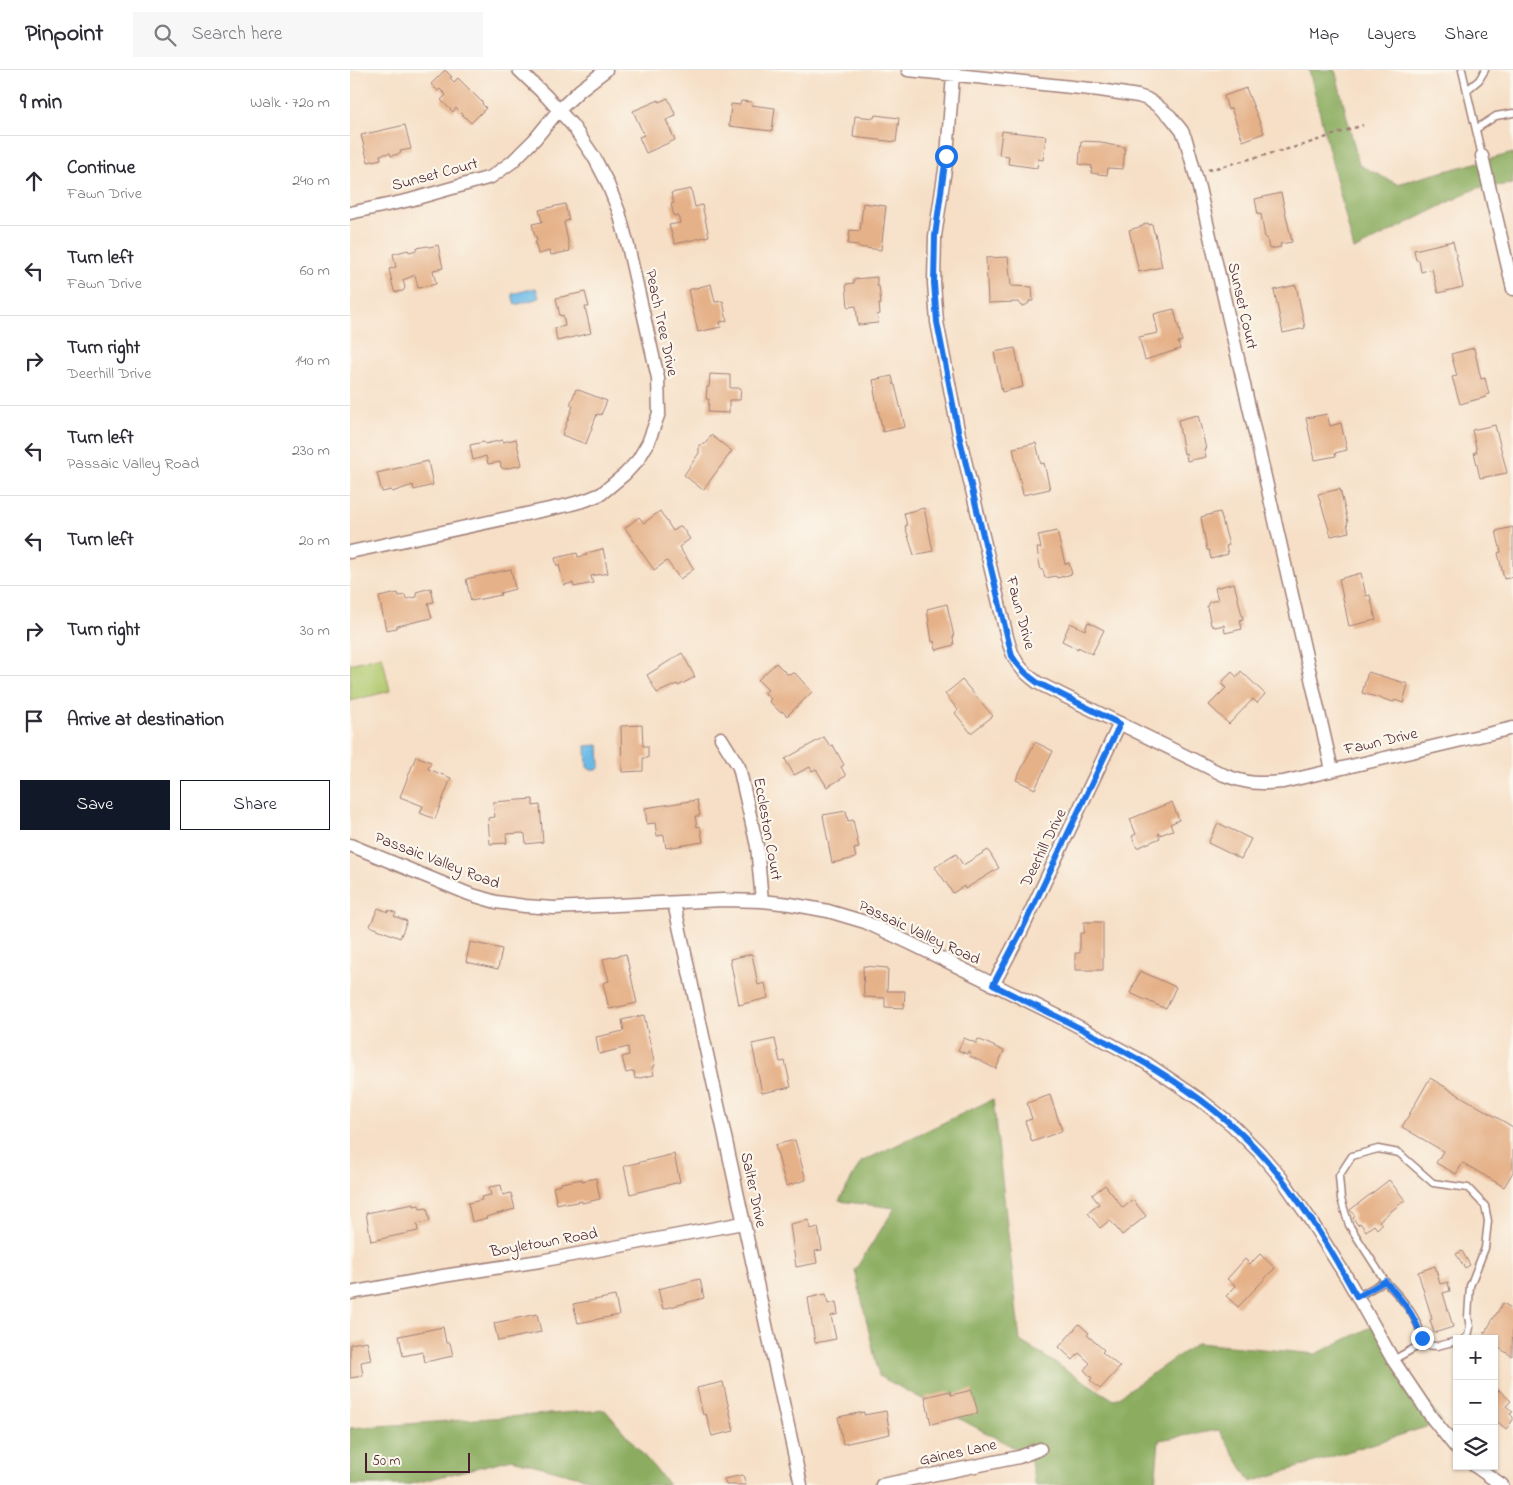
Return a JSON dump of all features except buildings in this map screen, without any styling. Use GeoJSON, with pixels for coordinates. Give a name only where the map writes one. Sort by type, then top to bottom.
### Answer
{"type":"FeatureCollection","features":[{"type":"Feature","properties":{"kind":"street","name":"Peach Tree Drive"},"geometry":{"type":"LineString","coordinates":[[350,552],[528,514],[586,500],[601,494],[626,474],[638,460],[648,443],[659,413],[658,378],[619,212],[607,182],[594,156],[569,123],[546,96],[519,70]]}},
{"type":"Feature","properties":{"kind":"street","name":"Sunset Court"},"geometry":{"type":"LineString","coordinates":[[350,213],[410,200],[490,177],[512,162],[535,139],[558,111],[580,90],[606,70]]}},
{"type":"Feature","properties":{"kind":"street","name":"Sunset Court"},"geometry":{"type":"LineString","coordinates":[[908,70],[1100,90],[1138,96],[1155,104],[1170,116],[1182,131],[1199,188],[1332,770]]}},
{"type":"Feature","properties":{"kind":"street","name":"Fawn Drive"},"geometry":{"type":"LineString","coordinates":[[954,75],[946,156],[935,236],[934,283],[937,322],[959,435],[1007,637],[1012,656],[1017,664],[1030,678],[1038,683],[1224,776],[1242,782],[1261,784],[1283,782],[1513,728]]}},
{"type":"Feature","properties":{"kind":"street"},"geometry":{"type":"LineString","coordinates":[[1482,156],[1513,289]]}},
{"type":"Feature","properties":{"kind":"street","name":"Deerhill Drive"},"geometry":{"type":"LineString","coordinates":[[993,985],[1021,932],[1120,724]]}},
{"type":"Feature","properties":{"kind":"street","name":"Eccleston Court"},"geometry":{"type":"LineString","coordinates":[[721,738],[739,767],[756,846],[762,902]]}},
{"type":"Feature","properties":{"kind":"street","name":"Passaic Valley Road"},"geometry":{"type":"LineString","coordinates":[[350,845],[469,894],[496,902],[554,908],[723,900],[762,902],[790,904],[865,922],[1068,1021],[1146,1062],[1202,1101],[1232,1125],[1282,1179],[1309,1218],[1393,1360],[1432,1418],[1453,1444]]}},
{"type":"Feature","properties":{"kind":"street","name":"Salter Drive"},"geometry":{"type":"LineString","coordinates":[[674,902],[801,1485]]}},
{"type":"Feature","properties":{"kind":"street","name":"Boyletown Road"},"geometry":{"type":"LineString","coordinates":[[350,1293],[540,1261],[743,1223]]}},
{"type":"Feature","properties":{"kind":"street","name":"Gaines Lane"},"geometry":{"type":"LineString","coordinates":[[882,1485],[1019,1457],[1040,1449]]}},
{"type":"Feature","properties":{"kind":"street"},"geometry":{"type":"LineString","coordinates":[[1481,1470],[1502,1485]]}},
{"type":"Feature","properties":{"kind":"lane"},"geometry":{"type":"LineString","coordinates":[[1462,70],[1482,156]]}},
{"type":"Feature","properties":{"kind":"lane"},"geometry":{"type":"LineString","coordinates":[[1467,90],[1479,80],[1485,70]]}},
{"type":"Feature","properties":{"kind":"lane"},"geometry":{"type":"LineString","coordinates":[[1476,128],[1496,116],[1513,113]]}},
{"type":"Feature","properties":{"kind":"lane"},"geometry":{"type":"LineString","coordinates":[[1420,1345],[1422,1338],[1406,1304],[1385,1281],[1349,1225],[1341,1199],[1339,1176],[1352,1156],[1378,1149],[1399,1153],[1432,1183],[1468,1188],[1485,1206],[1488,1221],[1485,1248],[1470,1286],[1468,1335]]}},
{"type":"Feature","properties":{"kind":"lane"},"geometry":{"type":"LineString","coordinates":[[1357,1297],[1385,1281]]}},
{"type":"Feature","properties":{"kind":"lane"},"geometry":{"type":"LineString","coordinates":[[1393,1360],[1420,1345],[1437,1346],[1453,1342]]}},
{"type":"Feature","properties":{"kind":"path"},"geometry":{"type":"LineString","coordinates":[[1204,171],[1303,146],[1363,125]]}},
{"type":"Feature","properties":{"kind":"green space"},"geometry":{"type":"Polygon","coordinates":[[[1309,70],[1335,70],[1359,165],[1397,184],[1513,153],[1513,184],[1477,188],[1354,250],[1309,70]]]}},
{"type":"Feature","properties":{"kind":"green space"},"geometry":{"type":"Polygon","coordinates":[[[382,656],[390,691],[350,701],[350,664],[382,656]]]}},
{"type":"Feature","properties":{"kind":"green space"},"geometry":{"type":"Polygon","coordinates":[[[993,1099],[1020,1341],[1114,1400],[1197,1343],[1316,1354],[1373,1326],[1442,1422],[1251,1482],[1219,1430],[1159,1440],[1155,1485],[1035,1485],[1030,1456],[879,1376],[855,1270],[895,1208],[839,1201],[861,1162],[993,1099]]]}},
{"type":"Feature","properties":{"kind":"green space"},"geometry":{"type":"Polygon","coordinates":[[[605,1410],[669,1485],[610,1485],[512,1459],[407,1485],[350,1485],[350,1428],[605,1410]]]}},
{"type":"Feature","properties":{"kind":"water"},"geometry":{"type":"Polygon","coordinates":[[[536,288],[539,298],[515,305],[512,294],[536,288]]]}},
{"type":"Feature","properties":{"kind":"water"},"geometry":{"type":"Polygon","coordinates":[[[599,745],[600,767],[597,770],[591,770],[587,767],[586,746],[599,745]]]}},
{"type":"Feature","properties":{"kind":"route"},"geometry":{"type":"LineString","coordinates":[[946,156],[935,236],[934,283],[937,322],[959,435],[1012,656],[1030,678],[1120,724],[1068,836],[993,985],[1068,1021],[1146,1062],[1202,1101],[1232,1125],[1282,1179],[1309,1218],[1357,1297],[1385,1281],[1406,1304],[1422,1338]]}}]}
